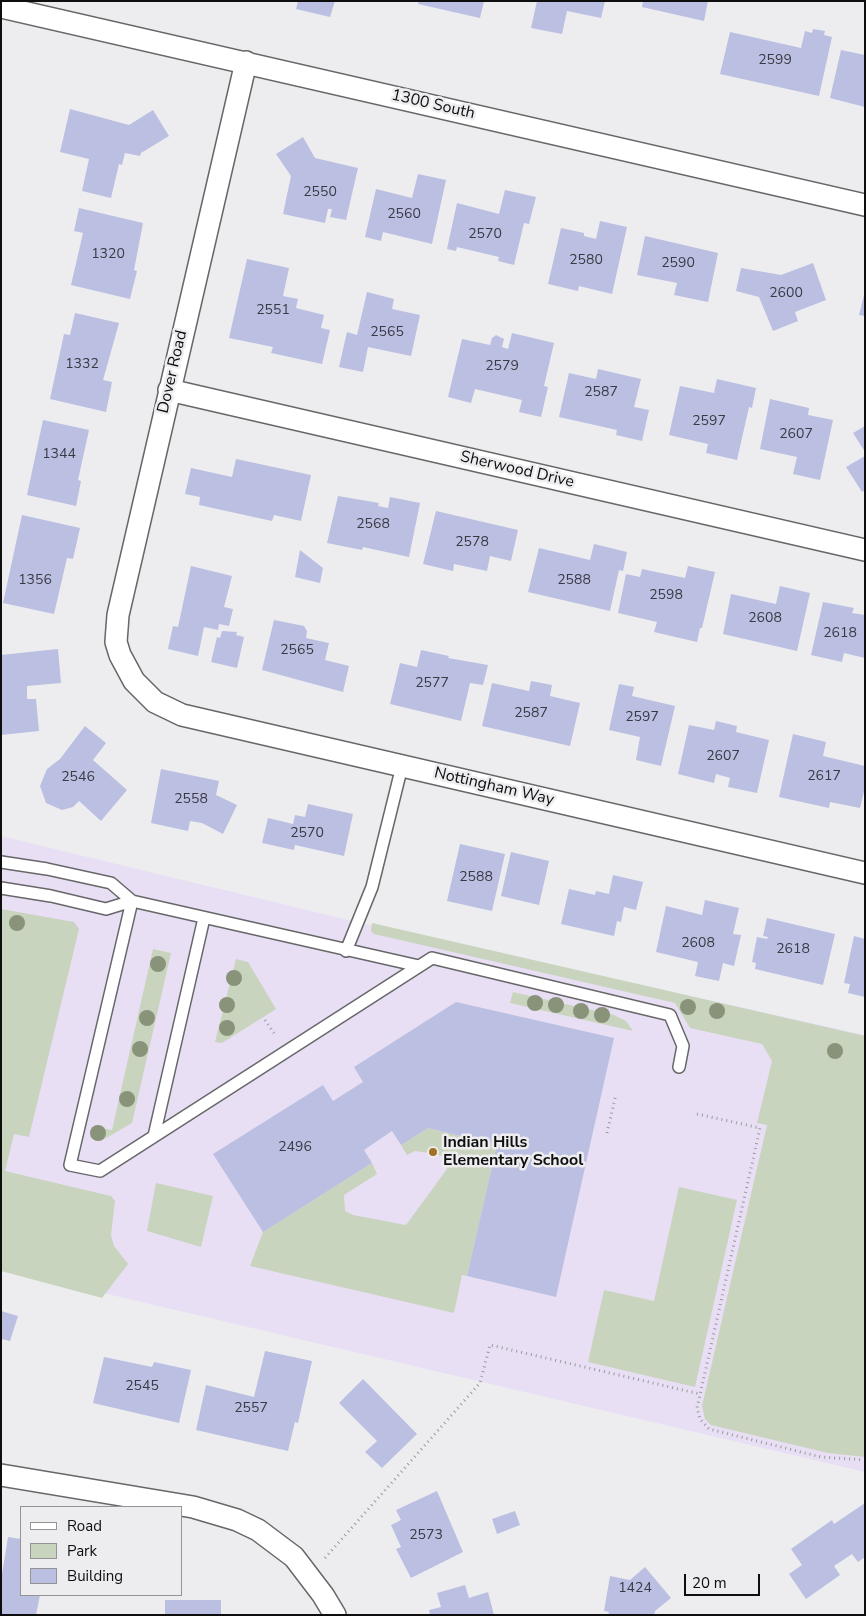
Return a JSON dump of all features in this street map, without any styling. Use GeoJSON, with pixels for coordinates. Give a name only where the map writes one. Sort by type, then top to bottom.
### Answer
{"type":"FeatureCollection","features":[{"type":"Feature","properties":{"kind":"street","name":"1300 South"},"geometry":{"type":"LineString","coordinates":[[1,7],[865,205]]}},
{"type":"Feature","properties":{"kind":"street","name":"Dover Road"},"geometry":{"type":"LineString","coordinates":[[134,681],[120,655],[116,628],[169,390],[246,62]]}},
{"type":"Feature","properties":{"kind":"street","name":"Sherwood Drive"},"geometry":{"type":"LineString","coordinates":[[169,390],[865,550]]}},
{"type":"Feature","properties":{"kind":"street","name":"Nottingham Way"},"geometry":{"type":"LineString","coordinates":[[134,681],[154,702],[182,716],[865,873]]}},
{"type":"Feature","properties":{"kind":"street"},"geometry":{"type":"LineString","coordinates":[[1,1475],[193,1507],[237,1520],[258,1530],[294,1558],[323,1595],[334,1615]]}},
{"type":"Feature","properties":{"kind":"lane"},"geometry":{"type":"LineString","coordinates":[[346,951],[372,887],[402,766]]}},
{"type":"Feature","properties":{"kind":"lane"},"geometry":{"type":"LineString","coordinates":[[1,862],[46,868],[111,884],[132,901],[419,966]]}},
{"type":"Feature","properties":{"kind":"lane"},"geometry":{"type":"LineString","coordinates":[[1,888],[51,896],[106,909],[132,901]]}},
{"type":"Feature","properties":{"kind":"lane"},"geometry":{"type":"LineString","coordinates":[[132,901],[70,1165],[100,1171],[432,958],[670,1015],[683,1046],[679,1067]]}},
{"type":"Feature","properties":{"kind":"lane"},"geometry":{"type":"LineString","coordinates":[[154,1136],[204,918]]}},
{"type":"Feature","properties":{"kind":"path"},"geometry":{"type":"LineString","coordinates":[[607,1133],[616,1094]]}},
{"type":"Feature","properties":{"kind":"path"},"geometry":{"type":"LineString","coordinates":[[697,1114],[760,1128],[697,1413],[704,1425],[709,1429],[821,1456],[865,1460]]}},
{"type":"Feature","properties":{"kind":"path"},"geometry":{"type":"LineString","coordinates":[[319,1564],[480,1383],[490,1345],[700,1394]]}},
{"type":"Feature","properties":{"kind":"shaded area","name":"Indian Hills Elementary School"},"geometry":{"type":"Polygon","coordinates":[[[1,836],[365,924],[865,1035],[865,1472],[1,1269],[1,836]]]}},
{"type":"Feature","properties":{"kind":"green space"},"geometry":{"type":"Polygon","coordinates":[[[1,909],[74,922],[79,929],[29,1137],[14,1134],[5,1171],[111,1196],[115,1201],[111,1235],[114,1246],[128,1264],[102,1298],[1,1271],[1,909]]]}},
{"type":"Feature","properties":{"kind":"green space"},"geometry":{"type":"Polygon","coordinates":[[[372,923],[865,1036],[865,1457],[828,1453],[711,1425],[705,1419],[702,1406],[767,1125],[757,1123],[772,1061],[762,1044],[690,1028],[675,1003],[374,934],[371,931],[372,923]]]}},
{"type":"Feature","properties":{"kind":"green space"},"geometry":{"type":"Polygon","coordinates":[[[153,949],[171,953],[132,1123],[101,1141],[93,1139],[90,1137],[94,1127],[112,1130],[153,949]]]}},
{"type":"Feature","properties":{"kind":"green space"},"geometry":{"type":"Polygon","coordinates":[[[236,959],[248,962],[276,1009],[222,1043],[215,1042],[236,959]]]}},
{"type":"Feature","properties":{"kind":"green space"},"geometry":{"type":"Polygon","coordinates":[[[513,992],[614,1015],[626,1021],[633,1031],[510,1003],[513,992]]]}},
{"type":"Feature","properties":{"kind":"green space"},"geometry":{"type":"Polygon","coordinates":[[[428,1128],[497,1145],[467,1276],[462,1275],[454,1313],[250,1266],[263,1232],[372,1163],[377,1174],[344,1195],[345,1211],[353,1215],[406,1225],[447,1169],[445,1158],[437,1154],[415,1151],[407,1155],[401,1145],[428,1128]]]}},
{"type":"Feature","properties":{"kind":"green space"},"geometry":{"type":"Polygon","coordinates":[[[156,1183],[213,1196],[201,1247],[147,1231],[156,1183]]]}},
{"type":"Feature","properties":{"kind":"green space"},"geometry":{"type":"Polygon","coordinates":[[[679,1187],[737,1200],[695,1387],[588,1362],[604,1290],[654,1301],[679,1187]]]}},
{"type":"Feature","properties":{"kind":"building"},"geometry":{"type":"Polygon","coordinates":[[[298,1],[335,1],[330,17],[296,9],[298,1]]]}},
{"type":"Feature","properties":{"kind":"building"},"geometry":{"type":"Polygon","coordinates":[[[419,1],[484,1],[480,18],[418,4],[419,1]]]}},
{"type":"Feature","properties":{"kind":"building"},"geometry":{"type":"Polygon","coordinates":[[[537,1],[605,1],[601,18],[567,11],[562,34],[531,28],[537,1]]]}},
{"type":"Feature","properties":{"kind":"building"},"geometry":{"type":"Polygon","coordinates":[[[643,1],[708,1],[704,21],[642,7],[643,1]]]}},
{"type":"Feature","properties":{"kind":"building"},"geometry":{"type":"Polygon","coordinates":[[[813,29],[825,31],[824,35],[832,37],[819,96],[720,74],[730,32],[801,48],[805,31],[812,33],[813,29]]]}},
{"type":"Feature","properties":{"kind":"building"},"geometry":{"type":"Polygon","coordinates":[[[841,50],[865,55],[865,107],[830,98],[841,50]]]}},
{"type":"Feature","properties":{"kind":"building"},"geometry":{"type":"Polygon","coordinates":[[[70,109],[129,125],[153,110],[169,136],[141,153],[140,156],[125,153],[122,165],[119,164],[111,198],[82,191],[89,159],[60,152],[70,109]]]}},
{"type":"Feature","properties":{"kind":"building"},"geometry":{"type":"Polygon","coordinates":[[[303,137],[315,158],[358,168],[346,220],[330,217],[332,209],[328,209],[325,223],[283,214],[291,176],[276,154],[303,137]]]}},
{"type":"Feature","properties":{"kind":"building"},"geometry":{"type":"Polygon","coordinates":[[[418,174],[446,180],[432,244],[383,232],[381,241],[365,237],[376,189],[412,198],[418,174]]]}},
{"type":"Feature","properties":{"kind":"building"},"geometry":{"type":"Polygon","coordinates":[[[505,190],[536,197],[529,224],[524,223],[514,265],[498,261],[499,257],[457,247],[456,251],[447,249],[457,203],[499,214],[505,190]]]}},
{"type":"Feature","properties":{"kind":"building"},"geometry":{"type":"Polygon","coordinates":[[[79,208],[143,223],[134,270],[137,271],[130,299],[71,285],[83,233],[74,231],[79,208]]]}},
{"type":"Feature","properties":{"kind":"building"},"geometry":{"type":"Polygon","coordinates":[[[600,221],[627,227],[612,294],[579,286],[578,291],[548,284],[561,228],[584,233],[584,236],[596,239],[600,221]]]}},
{"type":"Feature","properties":{"kind":"building"},"geometry":{"type":"Polygon","coordinates":[[[645,236],[718,253],[708,302],[674,295],[677,283],[637,275],[645,236]]]}},
{"type":"Feature","properties":{"kind":"building"},"geometry":{"type":"Polygon","coordinates":[[[247,259],[289,268],[283,296],[298,299],[296,308],[324,315],[321,328],[330,330],[322,364],[271,353],[273,347],[229,338],[247,259]]]}},
{"type":"Feature","properties":{"kind":"building"},"geometry":{"type":"Polygon","coordinates":[[[813,263],[826,300],[795,312],[798,321],[773,331],[759,297],[736,291],[741,268],[781,275],[813,263]]]}},
{"type":"Feature","properties":{"kind":"building"},"geometry":{"type":"Polygon","coordinates":[[[367,292],[394,299],[392,309],[420,315],[411,356],[368,347],[363,372],[339,367],[347,332],[357,335],[367,292]]]}},
{"type":"Feature","properties":{"kind":"building"},"geometry":{"type":"Polygon","coordinates":[[[865,295],[865,316],[859,315],[865,295]]]}},
{"type":"Feature","properties":{"kind":"building"},"geometry":{"type":"Polygon","coordinates":[[[75,313],[119,323],[103,380],[112,382],[106,412],[50,399],[64,334],[70,335],[75,313]]]}},
{"type":"Feature","properties":{"kind":"building"},"geometry":{"type":"Polygon","coordinates":[[[512,333],[554,343],[544,386],[548,387],[541,417],[519,412],[522,400],[475,389],[471,403],[448,397],[462,339],[490,345],[492,338],[496,335],[504,339],[502,347],[508,349],[512,333]]]}},
{"type":"Feature","properties":{"kind":"building"},"geometry":{"type":"Polygon","coordinates":[[[598,369],[641,379],[634,407],[649,410],[642,441],[616,435],[617,430],[559,417],[569,373],[596,379],[598,369]]]}},
{"type":"Feature","properties":{"kind":"building"},"geometry":{"type":"Polygon","coordinates":[[[717,379],[756,388],[752,408],[749,407],[737,460],[706,453],[708,444],[669,435],[680,386],[714,393],[717,379]]]}},
{"type":"Feature","properties":{"kind":"building"},"geometry":{"type":"Polygon","coordinates":[[[770,399],[809,408],[808,415],[833,420],[820,480],[793,474],[797,457],[760,449],[770,399]]]}},
{"type":"Feature","properties":{"kind":"building"},"geometry":{"type":"Polygon","coordinates":[[[43,420],[89,430],[78,480],[81,481],[76,506],[27,495],[43,420]]]}},
{"type":"Feature","properties":{"kind":"building"},"geometry":{"type":"Polygon","coordinates":[[[865,426],[865,452],[853,433],[865,426]]]}},
{"type":"Feature","properties":{"kind":"building"},"geometry":{"type":"Polygon","coordinates":[[[865,456],[865,490],[862,492],[846,467],[865,456]]]}},
{"type":"Feature","properties":{"kind":"building"},"geometry":{"type":"Polygon","coordinates":[[[236,459],[311,475],[301,521],[274,515],[272,521],[199,505],[200,497],[185,494],[191,468],[232,477],[236,459]]]}},
{"type":"Feature","properties":{"kind":"building"},"geometry":{"type":"Polygon","coordinates":[[[338,496],[379,503],[378,506],[388,508],[390,497],[420,503],[409,557],[363,547],[362,550],[327,543],[338,496]]]}},
{"type":"Feature","properties":{"kind":"building"},"geometry":{"type":"Polygon","coordinates":[[[436,511],[518,530],[511,561],[490,556],[487,571],[454,564],[453,571],[423,564],[436,511]]]}},
{"type":"Feature","properties":{"kind":"building"},"geometry":{"type":"Polygon","coordinates":[[[22,515],[80,528],[73,559],[67,558],[54,614],[3,603],[22,515]]]}},
{"type":"Feature","properties":{"kind":"building"},"geometry":{"type":"Polygon","coordinates":[[[594,544],[627,552],[623,571],[619,570],[610,611],[528,592],[539,548],[590,560],[594,544]]]}},
{"type":"Feature","properties":{"kind":"building"},"geometry":{"type":"Polygon","coordinates":[[[300,550],[323,568],[320,583],[295,577],[300,550]]]}},
{"type":"Feature","properties":{"kind":"building"},"geometry":{"type":"Polygon","coordinates":[[[191,566],[232,576],[224,607],[233,609],[229,626],[219,624],[218,630],[204,627],[198,656],[168,649],[173,626],[178,627],[191,566]]]}},
{"type":"Feature","properties":{"kind":"building"},"geometry":{"type":"Polygon","coordinates":[[[688,566],[715,572],[697,642],[654,632],[657,622],[618,613],[626,574],[640,577],[642,569],[685,578],[688,566]]]}},
{"type":"Feature","properties":{"kind":"building"},"geometry":{"type":"Polygon","coordinates":[[[780,586],[810,593],[797,651],[723,634],[731,594],[776,604],[780,586]]]}},
{"type":"Feature","properties":{"kind":"building"},"geometry":{"type":"Polygon","coordinates":[[[823,602],[854,608],[852,613],[865,615],[865,658],[844,653],[842,662],[811,655],[823,602]]]}},
{"type":"Feature","properties":{"kind":"building"},"geometry":{"type":"Polygon","coordinates":[[[274,620],[304,626],[307,631],[306,638],[329,643],[325,660],[349,666],[343,692],[262,670],[274,620]]]}},
{"type":"Feature","properties":{"kind":"building"},"geometry":{"type":"Polygon","coordinates":[[[222,631],[237,632],[236,635],[244,637],[237,668],[211,662],[217,637],[220,638],[222,631]]]}},
{"type":"Feature","properties":{"kind":"building"},"geometry":{"type":"Polygon","coordinates":[[[58,649],[61,683],[27,686],[27,699],[36,699],[39,731],[1,735],[1,655],[58,649]]]}},
{"type":"Feature","properties":{"kind":"building"},"geometry":{"type":"Polygon","coordinates":[[[421,650],[449,656],[448,658],[488,665],[483,685],[470,683],[461,721],[390,704],[400,663],[417,667],[421,650]]]}},
{"type":"Feature","properties":{"kind":"building"},"geometry":{"type":"Polygon","coordinates":[[[531,681],[552,685],[550,696],[580,703],[570,746],[482,726],[492,683],[529,691],[531,681]]]}},
{"type":"Feature","properties":{"kind":"building"},"geometry":{"type":"Polygon","coordinates":[[[619,684],[634,687],[632,696],[675,706],[661,766],[636,760],[640,737],[609,730],[619,684]]]}},
{"type":"Feature","properties":{"kind":"building"},"geometry":{"type":"Polygon","coordinates":[[[716,721],[737,726],[736,732],[769,740],[757,793],[728,787],[730,778],[716,774],[714,783],[678,774],[689,725],[714,730],[716,721]]]}},
{"type":"Feature","properties":{"kind":"building"},"geometry":{"type":"Polygon","coordinates":[[[85,726],[106,743],[93,760],[127,790],[101,821],[79,801],[73,807],[62,810],[46,803],[40,786],[47,769],[60,759],[85,726]]]}},
{"type":"Feature","properties":{"kind":"building"},"geometry":{"type":"Polygon","coordinates":[[[793,734],[826,742],[823,756],[865,766],[865,787],[860,808],[830,802],[829,808],[779,797],[793,734]]]}},
{"type":"Feature","properties":{"kind":"building"},"geometry":{"type":"Polygon","coordinates":[[[161,769],[219,781],[216,795],[237,805],[223,834],[202,823],[190,821],[188,831],[151,823],[161,769]]]}},
{"type":"Feature","properties":{"kind":"building"},"geometry":{"type":"Polygon","coordinates":[[[308,804],[353,814],[344,856],[295,845],[294,850],[262,843],[268,818],[293,824],[295,815],[305,817],[308,804]]]}},
{"type":"Feature","properties":{"kind":"building"},"geometry":{"type":"Polygon","coordinates":[[[460,844],[505,854],[492,911],[447,901],[460,844]]]}},
{"type":"Feature","properties":{"kind":"building"},"geometry":{"type":"Polygon","coordinates":[[[511,852],[549,861],[539,905],[501,896],[511,852]]]}},
{"type":"Feature","properties":{"kind":"building"},"geometry":{"type":"Polygon","coordinates":[[[613,875],[643,882],[636,910],[624,907],[621,922],[617,921],[614,936],[561,924],[569,889],[595,895],[596,891],[609,894],[613,875]]]}},
{"type":"Feature","properties":{"kind":"building"},"geometry":{"type":"Polygon","coordinates":[[[705,900],[739,908],[733,934],[741,935],[734,966],[723,963],[719,981],[695,976],[698,962],[656,952],[666,906],[702,915],[705,900]]]}},
{"type":"Feature","properties":{"kind":"building"},"geometry":{"type":"Polygon","coordinates":[[[767,918],[835,934],[823,985],[755,969],[756,963],[752,962],[757,937],[767,939],[768,937],[763,936],[767,918]]]}},
{"type":"Feature","properties":{"kind":"building"},"geometry":{"type":"Polygon","coordinates":[[[854,936],[865,939],[865,997],[848,993],[850,984],[844,983],[854,936]]]}},
{"type":"Feature","properties":{"kind":"building","name":"Indian Hills Elementary School"},"geometry":{"type":"Polygon","coordinates":[[[456,1002],[614,1038],[556,1297],[467,1276],[497,1145],[428,1128],[401,1145],[392,1131],[364,1150],[372,1163],[263,1232],[213,1154],[323,1085],[333,1101],[363,1082],[354,1067],[456,1002]]]}},
{"type":"Feature","properties":{"kind":"building"},"geometry":{"type":"Polygon","coordinates":[[[1,1311],[18,1316],[10,1341],[1,1339],[1,1311]]]}},
{"type":"Feature","properties":{"kind":"building"},"geometry":{"type":"Polygon","coordinates":[[[265,1351],[312,1361],[298,1423],[295,1422],[288,1451],[196,1430],[206,1385],[254,1397],[265,1351]]]}},
{"type":"Feature","properties":{"kind":"building"},"geometry":{"type":"Polygon","coordinates":[[[104,1357],[152,1367],[154,1362],[191,1370],[179,1423],[93,1403],[104,1357]]]}},
{"type":"Feature","properties":{"kind":"building"},"geometry":{"type":"Polygon","coordinates":[[[363,1379],[417,1434],[382,1468],[365,1452],[377,1441],[339,1403],[363,1379]]]}},
{"type":"Feature","properties":{"kind":"building"},"geometry":{"type":"Polygon","coordinates":[[[437,1491],[463,1552],[411,1578],[396,1549],[401,1547],[391,1525],[401,1520],[396,1510],[437,1491]]]}},
{"type":"Feature","properties":{"kind":"building"},"geometry":{"type":"Polygon","coordinates":[[[865,1503],[865,1557],[858,1562],[852,1554],[834,1566],[840,1575],[806,1599],[789,1574],[802,1565],[791,1549],[832,1520],[834,1524],[865,1503]]]}},
{"type":"Feature","properties":{"kind":"building"},"geometry":{"type":"Polygon","coordinates":[[[515,1511],[520,1525],[497,1534],[492,1519],[515,1511]]]}},
{"type":"Feature","properties":{"kind":"building"},"geometry":{"type":"Polygon","coordinates":[[[8,1537],[20,1539],[20,1596],[40,1596],[36,1615],[1,1615],[1,1580],[8,1537]]]}},
{"type":"Feature","properties":{"kind":"building"},"geometry":{"type":"Polygon","coordinates":[[[645,1567],[671,1598],[655,1611],[654,1615],[608,1615],[609,1612],[604,1611],[610,1576],[630,1580],[645,1567]]]}},
{"type":"Feature","properties":{"kind":"building"},"geometry":{"type":"Polygon","coordinates":[[[465,1585],[469,1598],[488,1592],[494,1615],[430,1615],[429,1610],[441,1607],[437,1593],[465,1585]]]}},
{"type":"Feature","properties":{"kind":"building"},"geometry":{"type":"Polygon","coordinates":[[[165,1600],[221,1600],[221,1615],[165,1615],[165,1600]]]}},
{"type":"Feature","properties":{"kind":"place","name":"Indian Hills Elementary School"},"geometry":{"type":"Point","coordinates":[433,1152]}}]}
